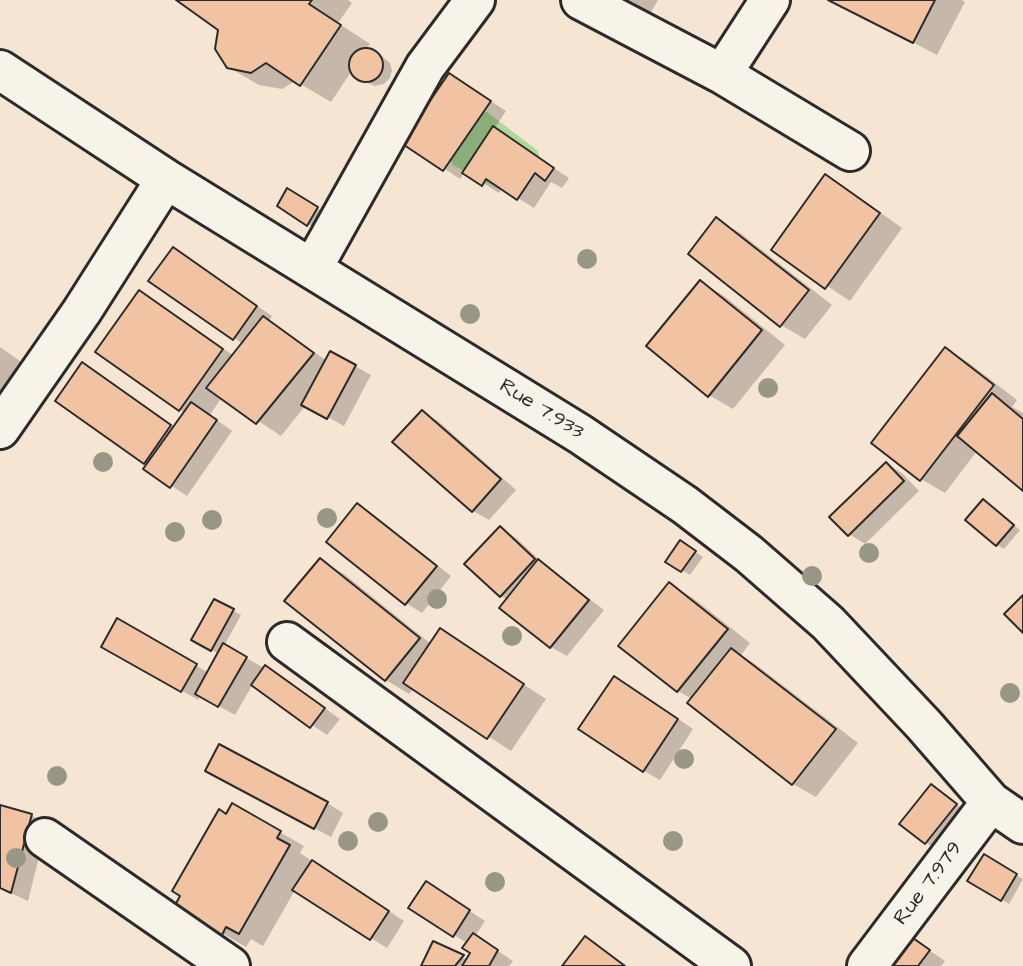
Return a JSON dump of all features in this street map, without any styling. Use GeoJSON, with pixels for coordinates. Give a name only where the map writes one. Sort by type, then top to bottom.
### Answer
{"type":"FeatureCollection","features":[{"type":"Feature","properties":{"kind":"street"},"geometry":{"type":"LineString","coordinates":[[312,269],[425,67],[475,0]]}},
{"type":"Feature","properties":{"kind":"street"},"geometry":{"type":"LineString","coordinates":[[581,0],[722,74],[850,151]]}},
{"type":"Feature","properties":{"kind":"street"},"geometry":{"type":"LineString","coordinates":[[722,74],[770,0]]}},
{"type":"Feature","properties":{"kind":"street","name":"Rue 7.933"},"geometry":{"type":"LineString","coordinates":[[0,70],[166,179],[580,434],[685,505],[749,554],[828,623],[924,725],[990,802],[1023,824]]}},
{"type":"Feature","properties":{"kind":"street"},"geometry":{"type":"LineString","coordinates":[[0,429],[82,311],[166,179]]}},
{"type":"Feature","properties":{"kind":"street"},"geometry":{"type":"LineString","coordinates":[[287,642],[731,966]]}},
{"type":"Feature","properties":{"kind":"street","name":"Rue 7.979"},"geometry":{"type":"LineString","coordinates":[[867,966],[990,802]]}},
{"type":"Feature","properties":{"kind":"street"},"geometry":{"type":"LineString","coordinates":[[45,838],[230,966]]}},
{"type":"Feature","properties":{"kind":"green space"},"geometry":{"type":"Polygon","coordinates":[[[478,111],[487,112],[538,151],[542,166],[505,190],[453,165],[448,156],[478,111]]]}},
{"type":"Feature","properties":{"kind":"building"},"geometry":{"type":"Polygon","coordinates":[[[176,0],[312,0],[309,4],[341,25],[300,86],[266,63],[251,73],[227,68],[215,49],[218,30],[176,0]]]}},
{"type":"Feature","properties":{"kind":"building"},"geometry":{"type":"Polygon","coordinates":[[[828,0],[935,0],[913,43],[828,0]]]}},
{"type":"Feature","properties":{"kind":"building"},"geometry":{"type":"Polygon","coordinates":[[[366,48],[378,53],[383,65],[378,77],[366,82],[354,77],[349,65],[354,53],[366,48]]]}},
{"type":"Feature","properties":{"kind":"building"},"geometry":{"type":"Polygon","coordinates":[[[449,73],[491,101],[443,171],[401,143],[449,73]]]}},
{"type":"Feature","properties":{"kind":"building"},"geometry":{"type":"Polygon","coordinates":[[[493,126],[554,168],[545,181],[535,173],[517,200],[486,179],[482,186],[462,173],[493,126]]]}},
{"type":"Feature","properties":{"kind":"building"},"geometry":{"type":"Polygon","coordinates":[[[825,174],[880,213],[825,289],[771,250],[825,174]]]}},
{"type":"Feature","properties":{"kind":"building"},"geometry":{"type":"Polygon","coordinates":[[[287,188],[318,207],[307,226],[277,206],[287,188]]]}},
{"type":"Feature","properties":{"kind":"building"},"geometry":{"type":"Polygon","coordinates":[[[716,217],[809,290],[780,327],[688,254],[716,217]]]}},
{"type":"Feature","properties":{"kind":"building"},"geometry":{"type":"Polygon","coordinates":[[[173,247],[257,306],[233,340],[148,281],[173,247]]]}},
{"type":"Feature","properties":{"kind":"building"},"geometry":{"type":"Polygon","coordinates":[[[700,280],[762,330],[708,397],[646,346],[700,280]]]}},
{"type":"Feature","properties":{"kind":"building"},"geometry":{"type":"Polygon","coordinates":[[[139,290],[223,349],[179,411],[95,352],[139,290]]]}},
{"type":"Feature","properties":{"kind":"building"},"geometry":{"type":"Polygon","coordinates":[[[263,316],[314,353],[256,424],[206,388],[263,316]]]}},
{"type":"Feature","properties":{"kind":"building"},"geometry":{"type":"Polygon","coordinates":[[[945,347],[994,385],[920,481],[871,443],[945,347]]]}},
{"type":"Feature","properties":{"kind":"building"},"geometry":{"type":"Polygon","coordinates":[[[330,351],[356,365],[327,419],[301,405],[330,351]]]}},
{"type":"Feature","properties":{"kind":"building"},"geometry":{"type":"Polygon","coordinates":[[[82,362],[171,425],[144,464],[55,401],[82,362]]]}},
{"type":"Feature","properties":{"kind":"building"},"geometry":{"type":"Polygon","coordinates":[[[992,393],[1023,419],[1023,491],[957,436],[992,393]]]}},
{"type":"Feature","properties":{"kind":"building"},"geometry":{"type":"Polygon","coordinates":[[[191,402],[217,420],[170,488],[143,469],[191,402]]]}},
{"type":"Feature","properties":{"kind":"building"},"geometry":{"type":"Polygon","coordinates":[[[422,410],[501,479],[472,512],[392,442],[422,410]]]}},
{"type":"Feature","properties":{"kind":"building"},"geometry":{"type":"Polygon","coordinates":[[[886,462],[904,481],[848,536],[829,517],[886,462]]]}},
{"type":"Feature","properties":{"kind":"building"},"geometry":{"type":"Polygon","coordinates":[[[983,499],[1014,525],[996,546],[965,520],[983,499]]]}},
{"type":"Feature","properties":{"kind":"building"},"geometry":{"type":"Polygon","coordinates":[[[357,503],[437,566],[405,605],[326,542],[357,503]]]}},
{"type":"Feature","properties":{"kind":"building"},"geometry":{"type":"Polygon","coordinates":[[[500,526],[535,559],[500,597],[464,564],[500,526]]]}},
{"type":"Feature","properties":{"kind":"building"},"geometry":{"type":"Polygon","coordinates":[[[680,540],[696,551],[681,572],[665,562],[680,540]]]}},
{"type":"Feature","properties":{"kind":"building"},"geometry":{"type":"Polygon","coordinates":[[[320,558],[420,638],[385,681],[284,601],[320,558]]]}},
{"type":"Feature","properties":{"kind":"building"},"geometry":{"type":"Polygon","coordinates":[[[538,559],[589,600],[550,648],[499,608],[538,559]]]}},
{"type":"Feature","properties":{"kind":"building"},"geometry":{"type":"Polygon","coordinates":[[[669,582],[728,629],[677,692],[618,646],[669,582]]]}},
{"type":"Feature","properties":{"kind":"building"},"geometry":{"type":"Polygon","coordinates":[[[1023,595],[1023,633],[1004,614],[1023,595]]]}},
{"type":"Feature","properties":{"kind":"building"},"geometry":{"type":"Polygon","coordinates":[[[214,599],[234,609],[211,651],[191,640],[214,599]]]}},
{"type":"Feature","properties":{"kind":"building"},"geometry":{"type":"Polygon","coordinates":[[[117,618],[197,664],[181,692],[101,647],[117,618]]]}},
{"type":"Feature","properties":{"kind":"building"},"geometry":{"type":"Polygon","coordinates":[[[440,628],[524,684],[487,739],[403,683],[440,628]]]}},
{"type":"Feature","properties":{"kind":"building"},"geometry":{"type":"Polygon","coordinates":[[[223,643],[247,657],[218,707],[195,694],[223,643]]]}},
{"type":"Feature","properties":{"kind":"building"},"geometry":{"type":"Polygon","coordinates":[[[731,648],[836,729],[792,785],[687,703],[731,648]]]}},
{"type":"Feature","properties":{"kind":"building"},"geometry":{"type":"Polygon","coordinates":[[[265,665],[325,708],[310,728],[251,685],[265,665]]]}},
{"type":"Feature","properties":{"kind":"building"},"geometry":{"type":"Polygon","coordinates":[[[614,676],[678,719],[643,772],[578,729],[614,676]]]}},
{"type":"Feature","properties":{"kind":"building"},"geometry":{"type":"Polygon","coordinates":[[[219,744],[328,802],[314,829],[205,771],[219,744]]]}},
{"type":"Feature","properties":{"kind":"building"},"geometry":{"type":"Polygon","coordinates":[[[931,784],[957,804],[925,844],[899,824],[931,784]]]}},
{"type":"Feature","properties":{"kind":"building"},"geometry":{"type":"Polygon","coordinates":[[[232,803],[281,831],[277,838],[290,845],[239,934],[226,927],[222,935],[174,907],[180,896],[172,891],[219,809],[226,814],[232,803]]]}},
{"type":"Feature","properties":{"kind":"building"},"geometry":{"type":"Polygon","coordinates":[[[0,805],[32,814],[11,893],[0,888],[0,805]]]}},
{"type":"Feature","properties":{"kind":"building"},"geometry":{"type":"Polygon","coordinates":[[[984,854],[1017,874],[1001,901],[967,881],[984,854]]]}},
{"type":"Feature","properties":{"kind":"building"},"geometry":{"type":"Polygon","coordinates":[[[312,860],[389,911],[370,940],[292,890],[312,860]]]}},
{"type":"Feature","properties":{"kind":"building"},"geometry":{"type":"Polygon","coordinates":[[[426,881],[470,910],[453,937],[408,908],[426,881]]]}},
{"type":"Feature","properties":{"kind":"building"},"geometry":{"type":"Polygon","coordinates":[[[903,931],[930,950],[918,966],[877,966],[903,931]]]}},
{"type":"Feature","properties":{"kind":"building"},"geometry":{"type":"Polygon","coordinates":[[[473,933],[498,950],[489,966],[462,966],[470,953],[462,948],[473,933]]]}},
{"type":"Feature","properties":{"kind":"building"},"geometry":{"type":"Polygon","coordinates":[[[585,936],[625,966],[562,966],[585,936]]]}},
{"type":"Feature","properties":{"kind":"building"},"geometry":{"type":"Polygon","coordinates":[[[433,941],[464,955],[455,966],[421,966],[433,941]]]}}]}
